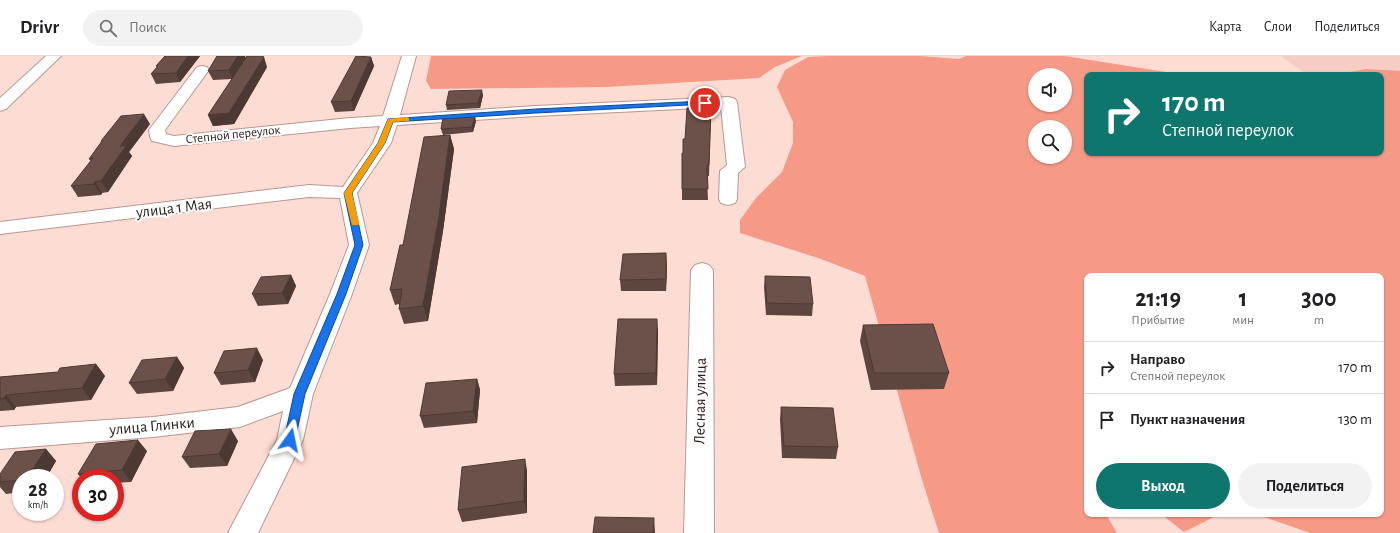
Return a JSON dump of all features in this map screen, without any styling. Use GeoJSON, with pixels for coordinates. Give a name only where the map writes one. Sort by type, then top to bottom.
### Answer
{"type":"FeatureCollection","features":[{"type":"Feature","properties":{"kind":"street"},"geometry":{"type":"LineString","coordinates":[[0,106],[54,56]]}},
{"type":"Feature","properties":{"kind":"street"},"geometry":{"type":"LineString","coordinates":[[244,533],[290,440],[300,394],[341,294],[359,245],[348,193],[382,143],[409,56]]}},
{"type":"Feature","properties":{"kind":"street","name":"Степной переулок"},"geometry":{"type":"LineString","coordinates":[[202,70],[157,130],[158,137],[174,141],[390,120],[536,111],[729,102],[736,146],[736,167],[729,171],[728,199]]}},
{"type":"Feature","properties":{"kind":"street","name":"улица 1 Мая"},"geometry":{"type":"LineString","coordinates":[[0,228],[309,191],[348,193]]}},
{"type":"Feature","properties":{"kind":"street","name":"Лесная улица"},"geometry":{"type":"LineString","coordinates":[[699,533],[702,270]]}},
{"type":"Feature","properties":{"kind":"street","name":"улица Глинки"},"geometry":{"type":"LineString","coordinates":[[0,438],[153,427],[240,417],[300,394]]}},
{"type":"Feature","properties":{"kind":"shaded area"},"geometry":{"type":"Polygon","coordinates":[[[431,56],[802,56],[775,67],[759,78],[607,87],[431,89],[426,81],[431,56]]]}},
{"type":"Feature","properties":{"kind":"shaded area"},"geometry":{"type":"Polygon","coordinates":[[[919,56],[959,59],[966,56],[1065,56],[1166,72],[1084,72],[1084,156],[1384,156],[1384,72],[1350,72],[1366,69],[1400,71],[1400,533],[1310,533],[1265,517],[1384,517],[1384,273],[1084,273],[1084,517],[1108,517],[1117,533],[939,533],[922,480],[865,276],[821,259],[740,233],[740,220],[756,198],[782,172],[793,143],[793,122],[777,87],[785,70],[808,57],[919,56]]]}},
{"type":"Feature","properties":{"kind":"shaded area"},"geometry":{"type":"Polygon","coordinates":[[[1281,56],[1400,56],[1400,82],[1384,76],[1384,72],[1303,72],[1281,56]]]}},
{"type":"Feature","properties":{"kind":"shaded area"},"geometry":{"type":"Polygon","coordinates":[[[1165,517],[1214,517],[1184,532],[1165,517]]]}},
{"type":"Feature","properties":{"kind":"building"},"geometry":{"type":"Polygon","coordinates":[[[165,56],[188,56],[176,73],[151,74],[165,56]]]}},
{"type":"Feature","properties":{"kind":"building"},"geometry":{"type":"Polygon","coordinates":[[[217,56],[238,56],[229,70],[208,71],[217,56]]]}},
{"type":"Feature","properties":{"kind":"building"},"geometry":{"type":"Polygon","coordinates":[[[247,56],[264,57],[229,113],[208,115],[247,56]]]}},
{"type":"Feature","properties":{"kind":"building"},"geometry":{"type":"Polygon","coordinates":[[[356,56],[371,57],[351,101],[331,102],[356,56]]]}},
{"type":"Feature","properties":{"kind":"building"},"geometry":{"type":"Polygon","coordinates":[[[482,90],[478,103],[446,105],[449,91],[482,90]]]}},
{"type":"Feature","properties":{"kind":"building"},"geometry":{"type":"Polygon","coordinates":[[[687,108],[711,109],[709,165],[707,165],[708,189],[682,189],[682,153],[683,139],[685,139],[687,108]]]}},
{"type":"Feature","properties":{"kind":"building"},"geometry":{"type":"Polygon","coordinates":[[[144,114],[120,146],[126,146],[101,181],[95,182],[94,184],[71,186],[93,158],[89,159],[101,141],[121,116],[144,114]]]}},
{"type":"Feature","properties":{"kind":"building"},"geometry":{"type":"Polygon","coordinates":[[[475,116],[472,127],[441,129],[443,118],[475,116]]]}},
{"type":"Feature","properties":{"kind":"building"},"geometry":{"type":"Polygon","coordinates":[[[450,135],[439,216],[423,306],[399,309],[402,289],[390,290],[400,245],[403,245],[424,137],[450,135]]]}},
{"type":"Feature","properties":{"kind":"building"},"geometry":{"type":"Polygon","coordinates":[[[666,253],[666,279],[620,280],[623,254],[666,253]]]}},
{"type":"Feature","properties":{"kind":"building"},"geometry":{"type":"Polygon","coordinates":[[[291,275],[282,293],[252,294],[261,277],[291,275]]]}},
{"type":"Feature","properties":{"kind":"building"},"geometry":{"type":"Polygon","coordinates":[[[765,276],[810,277],[813,304],[767,303],[765,276]]]}},
{"type":"Feature","properties":{"kind":"building"},"geometry":{"type":"Polygon","coordinates":[[[618,319],[657,319],[656,373],[614,374],[618,319]]]}},
{"type":"Feature","properties":{"kind":"building"},"geometry":{"type":"Polygon","coordinates":[[[933,324],[949,373],[874,373],[863,325],[933,324]]]}},
{"type":"Feature","properties":{"kind":"building"},"geometry":{"type":"Polygon","coordinates":[[[257,348],[248,370],[214,373],[224,351],[257,348]]]}},
{"type":"Feature","properties":{"kind":"building"},"geometry":{"type":"Polygon","coordinates":[[[177,357],[165,379],[129,383],[142,360],[177,357]]]}},
{"type":"Feature","properties":{"kind":"building"},"geometry":{"type":"Polygon","coordinates":[[[96,364],[82,388],[6,395],[4,398],[0,399],[0,377],[58,372],[60,368],[96,364]]]}},
{"type":"Feature","properties":{"kind":"building"},"geometry":{"type":"Polygon","coordinates":[[[477,379],[473,411],[420,416],[426,383],[477,379]]]}},
{"type":"Feature","properties":{"kind":"building"},"geometry":{"type":"Polygon","coordinates":[[[781,407],[833,408],[838,447],[784,446],[781,407]]]}},
{"type":"Feature","properties":{"kind":"building"},"geometry":{"type":"Polygon","coordinates":[[[231,429],[219,454],[182,457],[195,431],[231,429]]]}},
{"type":"Feature","properties":{"kind":"building"},"geometry":{"type":"Polygon","coordinates":[[[138,440],[123,469],[81,469],[96,444],[138,440]]]}},
{"type":"Feature","properties":{"kind":"building"},"geometry":{"type":"Polygon","coordinates":[[[46,449],[33,469],[12,469],[12,481],[0,482],[0,474],[15,452],[46,449]]]}},
{"type":"Feature","properties":{"kind":"building"},"geometry":{"type":"Polygon","coordinates":[[[525,459],[524,501],[458,510],[462,467],[525,459]]]}},
{"type":"Feature","properties":{"kind":"building"},"geometry":{"type":"Polygon","coordinates":[[[595,517],[654,518],[653,533],[593,533],[595,517]]]}},
{"type":"Feature","properties":{"kind":"slow traffic"},"geometry":{"type":"LineString","coordinates":[[355,224],[348,193],[382,143],[390,120],[407,119]]}},
{"type":"Feature","properties":{"kind":"route"},"geometry":{"type":"LineString","coordinates":[[290,440],[300,394],[341,294],[359,245],[348,193],[382,143],[390,120],[705,103]]}}]}
